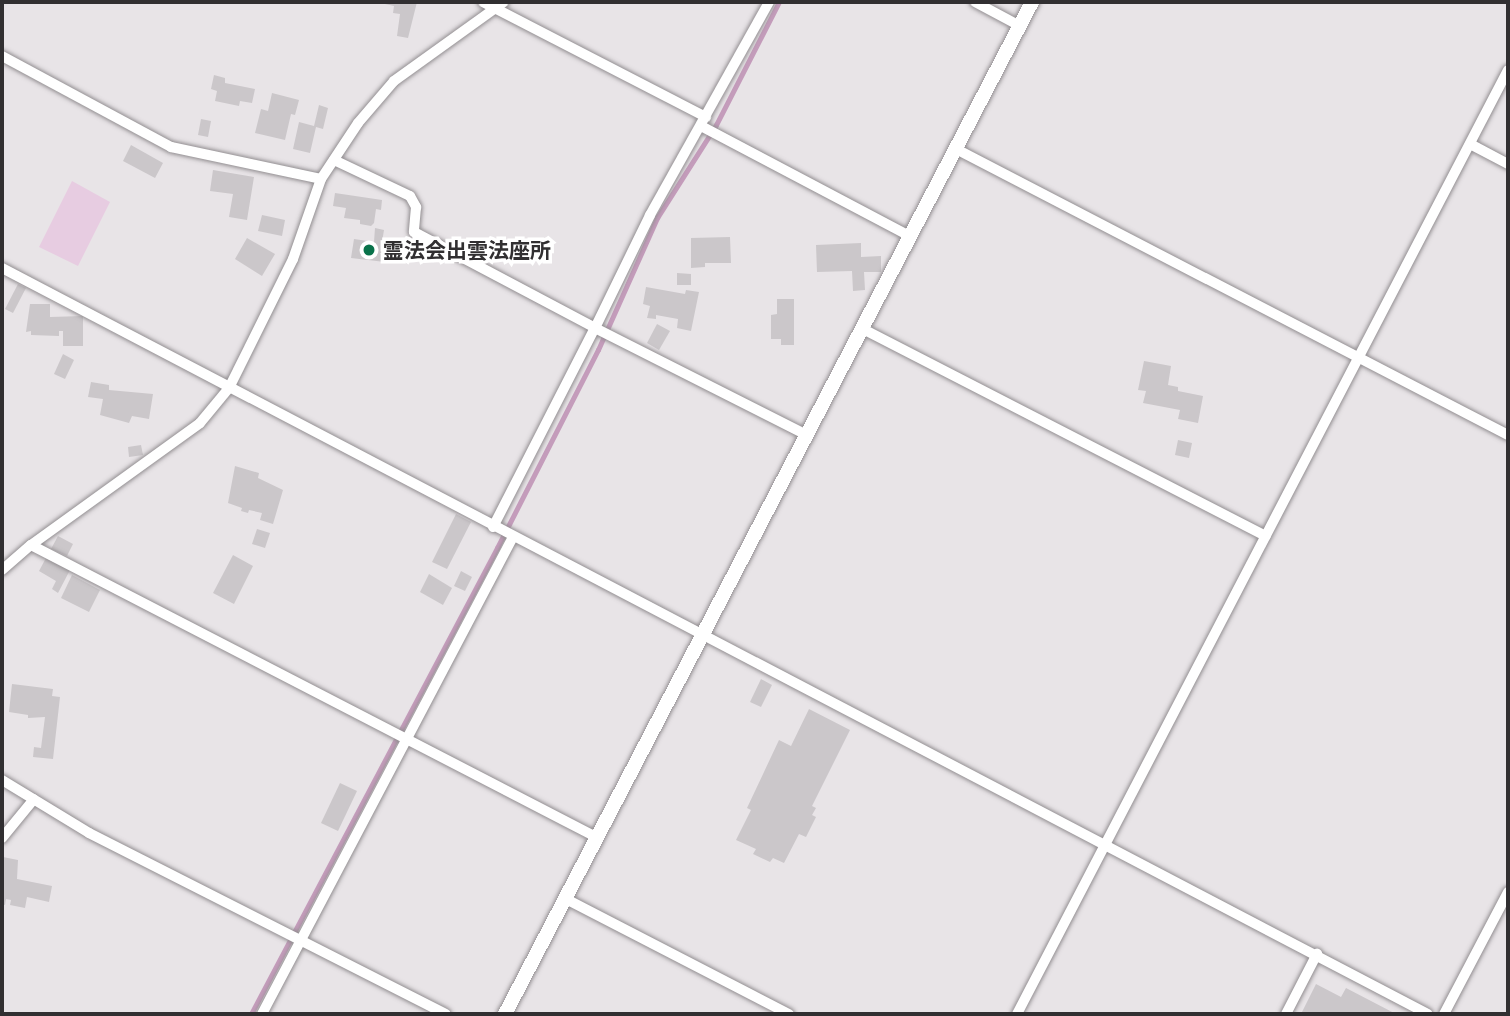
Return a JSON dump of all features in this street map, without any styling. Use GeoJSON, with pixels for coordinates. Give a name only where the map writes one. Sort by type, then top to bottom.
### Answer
{"type":"FeatureCollection","features":[{"type":"Feature","properties":{"kind":"street"},"geometry":{"type":"LineString","coordinates":[[483,2],[500,5],[910,236]]}},
{"type":"Feature","properties":{"kind":"street"},"geometry":{"type":"LineString","coordinates":[[493,527],[650,215],[769,2]]}},
{"type":"Feature","properties":{"kind":"street"},"geometry":{"type":"LineString","coordinates":[[975,2],[1020,26]]}},
{"type":"Feature","properties":{"kind":"street"},"geometry":{"type":"LineString","coordinates":[[505,1014],[1032,2]]}},
{"type":"Feature","properties":{"kind":"street"},"geometry":{"type":"LineString","coordinates":[[2,570],[32,545],[200,423],[229,388],[293,259],[321,179],[358,123],[394,81],[500,5]]}},
{"type":"Feature","properties":{"kind":"street"},"geometry":{"type":"LineString","coordinates":[[2,56],[172,147],[321,179]]}},
{"type":"Feature","properties":{"kind":"street"},"geometry":{"type":"LineString","coordinates":[[1017,1014],[1472,145],[1508,70]]}},
{"type":"Feature","properties":{"kind":"street"},"geometry":{"type":"LineString","coordinates":[[1472,145],[1508,164]]}},
{"type":"Feature","properties":{"kind":"street"},"geometry":{"type":"LineString","coordinates":[[957,146],[958,150],[1508,435]]}},
{"type":"Feature","properties":{"kind":"street"},"geometry":{"type":"LineString","coordinates":[[334,160],[410,196],[416,206],[414,232],[595,328],[805,434]]}},
{"type":"Feature","properties":{"kind":"street"},"geometry":{"type":"LineString","coordinates":[[2,268],[1428,1014]]}},
{"type":"Feature","properties":{"kind":"street"},"geometry":{"type":"LineString","coordinates":[[861,328],[1266,537]]}},
{"type":"Feature","properties":{"kind":"street"},"geometry":{"type":"LineString","coordinates":[[262,1014],[513,537]]}},
{"type":"Feature","properties":{"kind":"street"},"geometry":{"type":"LineString","coordinates":[[32,545],[598,838]]}},
{"type":"Feature","properties":{"kind":"street"},"geometry":{"type":"LineString","coordinates":[[2,779],[89,833],[446,1014]]}},
{"type":"Feature","properties":{"kind":"street"},"geometry":{"type":"LineString","coordinates":[[2,838],[34,799]]}},
{"type":"Feature","properties":{"kind":"street"},"geometry":{"type":"LineString","coordinates":[[1444,1014],[1508,892]]}},
{"type":"Feature","properties":{"kind":"street"},"geometry":{"type":"LineString","coordinates":[[566,900],[789,1014]]}},
{"type":"Feature","properties":{"kind":"street"},"geometry":{"type":"LineString","coordinates":[[1286,1014],[1317,954]]}},
{"type":"Feature","properties":{"kind":"shaded area"},"geometry":{"type":"Polygon","coordinates":[[[72,181],[110,202],[78,266],[39,247],[72,181]]]}},
{"type":"Feature","properties":{"kind":"building"},"geometry":{"type":"Polygon","coordinates":[[[376,2],[417,2],[408,38],[397,36],[400,14],[393,13],[394,6],[376,2]]]}},
{"type":"Feature","properties":{"kind":"building"},"geometry":{"type":"Polygon","coordinates":[[[214,75],[225,78],[225,83],[255,89],[252,103],[240,101],[239,106],[215,101],[217,91],[211,89],[214,75]]]}},
{"type":"Feature","properties":{"kind":"building"},"geometry":{"type":"Polygon","coordinates":[[[272,93],[299,100],[295,115],[291,114],[285,140],[255,133],[261,109],[268,111],[272,93]]]}},
{"type":"Feature","properties":{"kind":"building"},"geometry":{"type":"Polygon","coordinates":[[[319,105],[328,108],[323,129],[316,127],[310,153],[293,149],[299,122],[314,126],[319,105]]]}},
{"type":"Feature","properties":{"kind":"building"},"geometry":{"type":"Polygon","coordinates":[[[201,119],[211,121],[208,137],[198,135],[201,119]]]}},
{"type":"Feature","properties":{"kind":"building"},"geometry":{"type":"Polygon","coordinates":[[[131,145],[163,163],[155,178],[123,161],[131,145]]]}},
{"type":"Feature","properties":{"kind":"building"},"geometry":{"type":"Polygon","coordinates":[[[213,170],[254,177],[247,220],[229,217],[233,194],[210,191],[213,170]]]}},
{"type":"Feature","properties":{"kind":"building"},"geometry":{"type":"Polygon","coordinates":[[[335,193],[382,200],[381,210],[376,209],[374,223],[371,226],[360,224],[360,220],[344,218],[346,208],[333,206],[335,193]]]}},
{"type":"Feature","properties":{"kind":"building"},"geometry":{"type":"Polygon","coordinates":[[[262,215],[285,220],[282,236],[258,231],[262,215]]]}},
{"type":"Feature","properties":{"kind":"building","name":"霊法会出雲法座所"},"geometry":{"type":"Polygon","coordinates":[[[375,228],[384,230],[382,242],[387,243],[385,262],[351,258],[354,239],[374,242],[375,228]]]}},
{"type":"Feature","properties":{"kind":"building"},"geometry":{"type":"Polygon","coordinates":[[[730,237],[731,263],[705,263],[705,267],[691,268],[691,238],[730,237]]]}},
{"type":"Feature","properties":{"kind":"building"},"geometry":{"type":"Polygon","coordinates":[[[247,238],[275,254],[262,276],[235,259],[247,238]]]}},
{"type":"Feature","properties":{"kind":"building"},"geometry":{"type":"Polygon","coordinates":[[[861,243],[861,257],[881,256],[881,272],[864,272],[865,290],[853,291],[852,271],[817,272],[816,245],[861,243]]]}},
{"type":"Feature","properties":{"kind":"building"},"geometry":{"type":"Polygon","coordinates":[[[677,273],[691,274],[691,285],[677,285],[677,273]]]}},
{"type":"Feature","properties":{"kind":"building"},"geometry":{"type":"Polygon","coordinates":[[[18,284],[26,288],[13,313],[5,309],[18,284]]]}},
{"type":"Feature","properties":{"kind":"building"},"geometry":{"type":"Polygon","coordinates":[[[646,287],[685,294],[686,290],[699,292],[691,331],[677,328],[678,319],[656,315],[656,319],[647,318],[650,306],[643,304],[646,287]]]}},
{"type":"Feature","properties":{"kind":"building"},"geometry":{"type":"Polygon","coordinates":[[[777,299],[794,299],[794,345],[781,345],[781,339],[771,339],[771,315],[777,314],[777,299]]]}},
{"type":"Feature","properties":{"kind":"building"},"geometry":{"type":"Polygon","coordinates":[[[30,304],[50,304],[50,317],[83,316],[83,346],[63,346],[63,331],[59,331],[59,336],[31,335],[31,331],[26,332],[30,304]]]}},
{"type":"Feature","properties":{"kind":"building"},"geometry":{"type":"Polygon","coordinates":[[[657,324],[670,331],[659,350],[647,343],[657,324]]]}},
{"type":"Feature","properties":{"kind":"building"},"geometry":{"type":"Polygon","coordinates":[[[63,354],[74,360],[65,379],[54,374],[63,354]]]}},
{"type":"Feature","properties":{"kind":"building"},"geometry":{"type":"Polygon","coordinates":[[[1144,361],[1171,366],[1168,385],[1178,387],[1178,391],[1203,396],[1198,423],[1178,419],[1180,410],[1143,403],[1146,391],[1138,390],[1144,361]]]}},
{"type":"Feature","properties":{"kind":"building"},"geometry":{"type":"Polygon","coordinates":[[[91,382],[109,385],[109,390],[153,394],[149,419],[132,416],[129,423],[100,415],[103,399],[88,397],[91,382]]]}},
{"type":"Feature","properties":{"kind":"building"},"geometry":{"type":"Polygon","coordinates":[[[1178,440],[1192,443],[1189,458],[1175,455],[1178,440]]]}},
{"type":"Feature","properties":{"kind":"building"},"geometry":{"type":"Polygon","coordinates":[[[141,445],[143,455],[129,457],[128,447],[141,445]]]}},
{"type":"Feature","properties":{"kind":"building"},"geometry":{"type":"Polygon","coordinates":[[[235,466],[259,473],[258,478],[283,490],[273,524],[260,520],[262,513],[241,511],[242,508],[228,503],[235,466]]]}},
{"type":"Feature","properties":{"kind":"building"},"geometry":{"type":"Polygon","coordinates":[[[456,514],[471,522],[447,569],[432,562],[456,514]]]}},
{"type":"Feature","properties":{"kind":"building"},"geometry":{"type":"Polygon","coordinates":[[[257,529],[270,533],[265,548],[252,544],[257,529]]]}},
{"type":"Feature","properties":{"kind":"building"},"geometry":{"type":"Polygon","coordinates":[[[58,536],[73,544],[67,556],[51,549],[58,536]]]}},
{"type":"Feature","properties":{"kind":"building"},"geometry":{"type":"Polygon","coordinates":[[[233,555],[253,566],[234,604],[213,593],[233,555]]]}},
{"type":"Feature","properties":{"kind":"building"},"geometry":{"type":"Polygon","coordinates":[[[46,558],[70,570],[58,593],[52,589],[56,581],[39,571],[46,558]]]}},
{"type":"Feature","properties":{"kind":"building"},"geometry":{"type":"Polygon","coordinates":[[[461,571],[472,577],[465,591],[454,586],[461,571]]]}},
{"type":"Feature","properties":{"kind":"building"},"geometry":{"type":"Polygon","coordinates":[[[429,574],[452,588],[443,605],[420,592],[429,574]]]}},
{"type":"Feature","properties":{"kind":"building"},"geometry":{"type":"Polygon","coordinates":[[[72,575],[100,590],[89,612],[61,598],[72,575]]]}},
{"type":"Feature","properties":{"kind":"building"},"geometry":{"type":"Polygon","coordinates":[[[761,679],[772,685],[761,707],[750,702],[761,679]]]}},
{"type":"Feature","properties":{"kind":"building"},"geometry":{"type":"Polygon","coordinates":[[[12,684],[53,689],[52,696],[60,697],[53,759],[33,757],[34,747],[41,748],[45,717],[28,718],[28,715],[9,712],[12,684]]]}},
{"type":"Feature","properties":{"kind":"building"},"geometry":{"type":"Polygon","coordinates":[[[809,709],[850,730],[812,806],[816,808],[812,815],[816,817],[806,837],[799,834],[784,863],[773,858],[770,862],[753,854],[756,849],[736,840],[751,810],[747,808],[779,740],[791,746],[809,709]]]}},
{"type":"Feature","properties":{"kind":"building"},"geometry":{"type":"Polygon","coordinates":[[[340,783],[357,791],[338,831],[321,823],[340,783]]]}},
{"type":"Feature","properties":{"kind":"building"},"geometry":{"type":"Polygon","coordinates":[[[3,857],[18,860],[17,879],[52,886],[49,902],[27,897],[25,908],[10,905],[11,900],[6,899],[5,905],[2,904],[3,857]]]}},
{"type":"Feature","properties":{"kind":"building"},"geometry":{"type":"Polygon","coordinates":[[[1316,984],[1341,997],[1346,988],[1396,1014],[1301,1014],[1316,984]]]}},
{"type":"Feature","properties":{"kind":"waterway"},"geometry":{"type":"LineString","coordinates":[[251,1014],[497,548],[598,350],[657,218],[716,125],[779,2]]}},
{"type":"Feature","properties":{"kind":"place","name":"霊法会出雲法座所"},"geometry":{"type":"Point","coordinates":[369,250]}}]}
